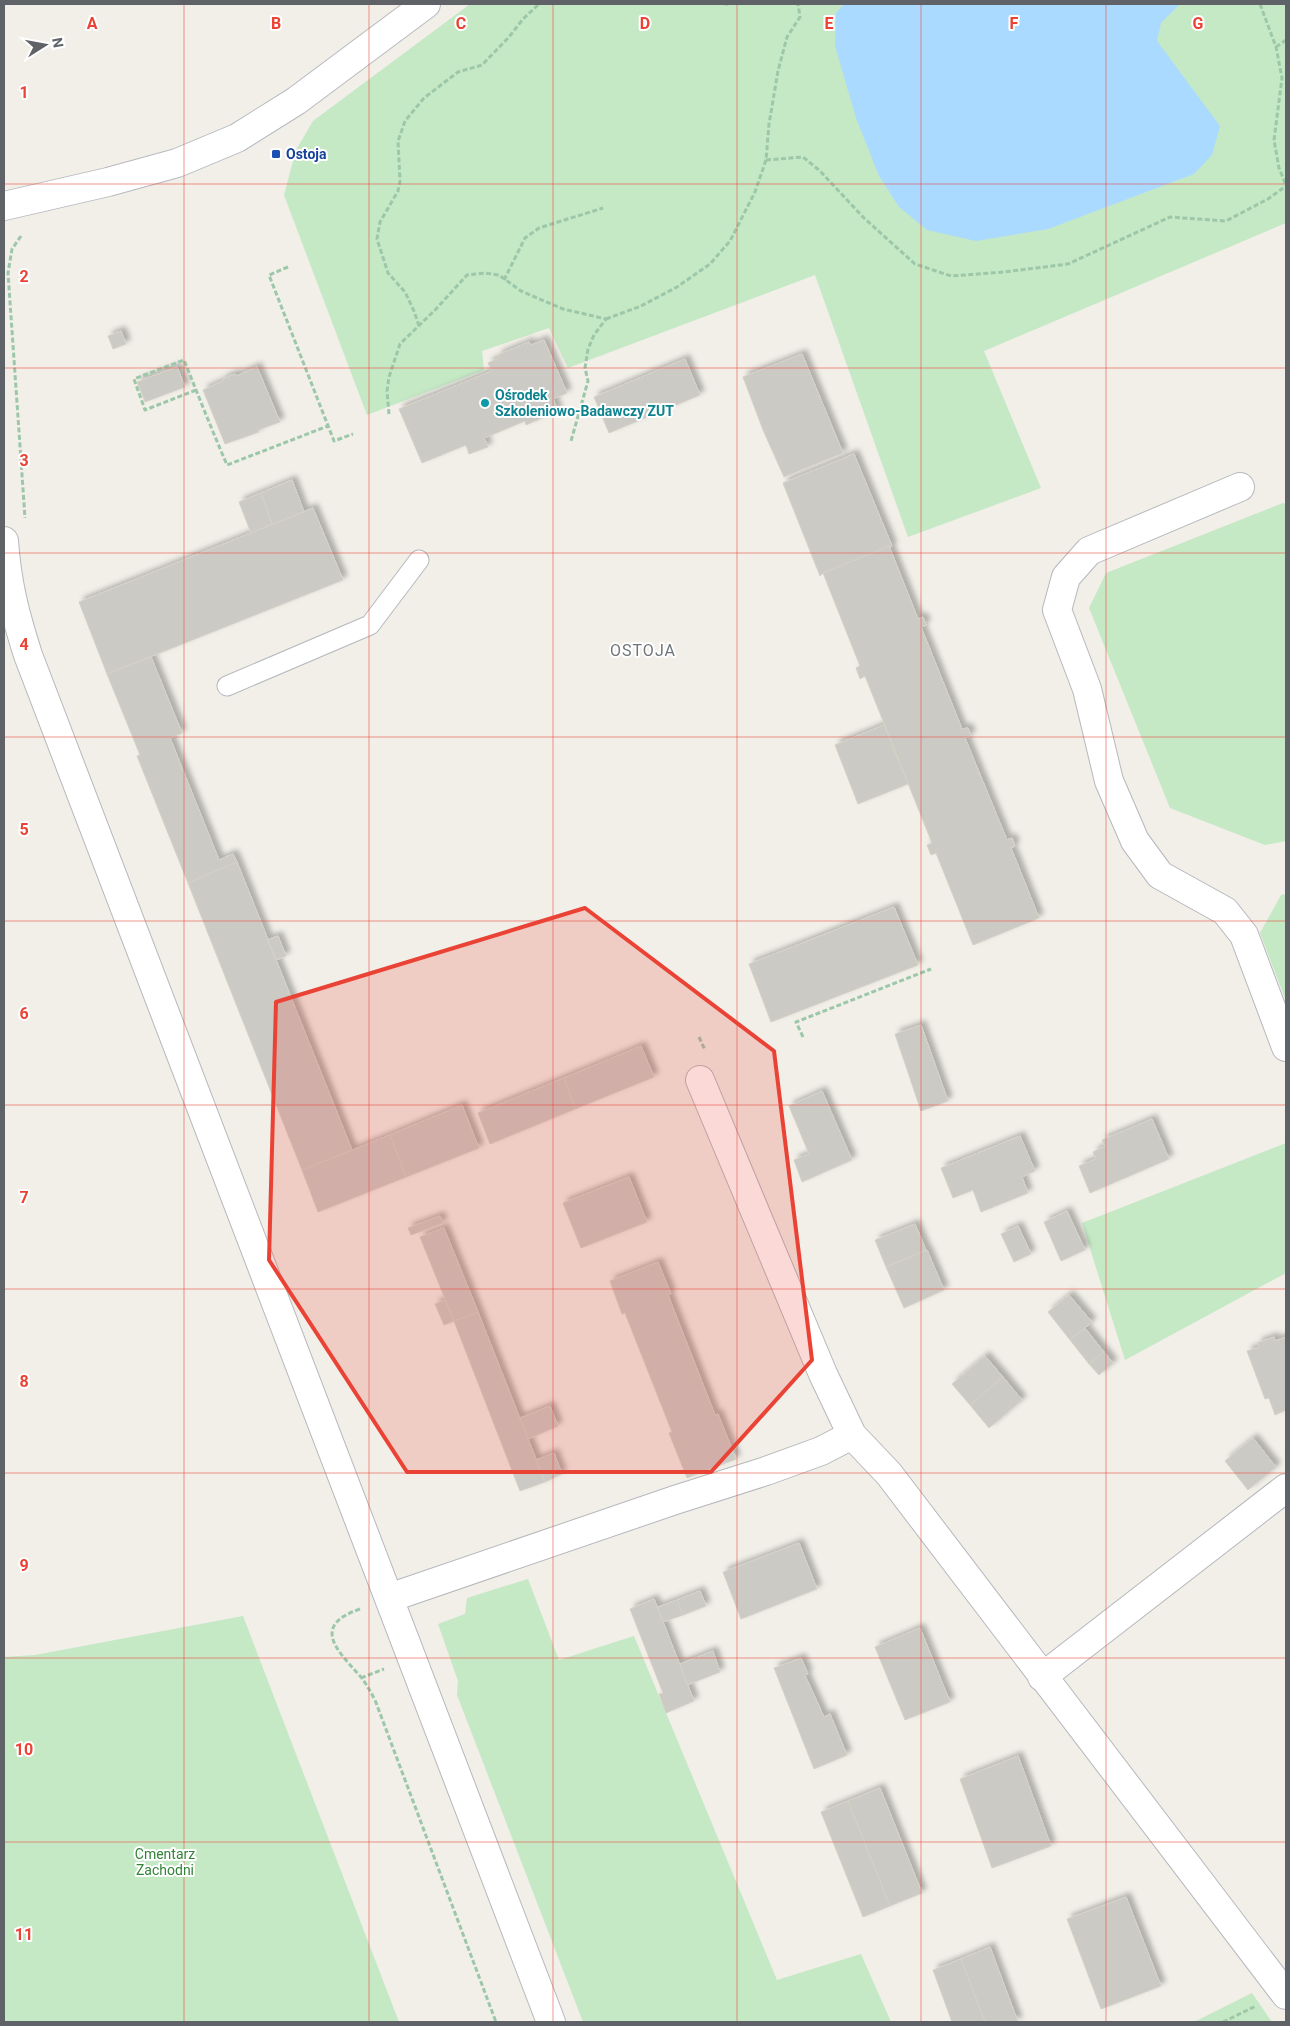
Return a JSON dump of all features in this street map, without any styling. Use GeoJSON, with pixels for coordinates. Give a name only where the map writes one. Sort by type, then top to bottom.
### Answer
{"type":"FeatureCollection","features":[{"type":"Feature","properties":{"kind":"street"},"geometry":{"type":"LineString","coordinates":[[4,206],[108,182],[177,163],[237,138],[296,101],[426,4]]}},
{"type":"Feature","properties":{"kind":"street"},"geometry":{"type":"LineString","coordinates":[[1240,487],[1089,551],[1066,577],[1057,610],[1087,689],[1109,781],[1135,841],[1160,874],[1225,911],[1244,935],[1286,1047]]}},
{"type":"Feature","properties":{"kind":"street"},"geometry":{"type":"LineString","coordinates":[[4,541],[6,568],[13,610],[28,655],[551,2022]]}},
{"type":"Feature","properties":{"kind":"street"},"geometry":{"type":"LineString","coordinates":[[700,1080],[823,1374],[852,1435],[889,1474],[1286,1995]]}},
{"type":"Feature","properties":{"kind":"street"},"geometry":{"type":"LineString","coordinates":[[389,1598],[675,1500],[766,1471],[821,1451],[852,1435]]}},
{"type":"Feature","properties":{"kind":"street"},"geometry":{"type":"LineString","coordinates":[[1042,1677],[1286,1488]]}},
{"type":"Feature","properties":{"kind":"lane"},"geometry":{"type":"LineString","coordinates":[[227,686],[370,625],[419,560]]}},
{"type":"Feature","properties":{"kind":"path"},"geometry":{"type":"LineString","coordinates":[[419,326],[405,292],[388,273],[377,239],[380,222],[398,191],[400,181],[398,141],[405,121],[424,98],[458,72],[482,65],[539,4]]}},
{"type":"Feature","properties":{"kind":"path"},"geometry":{"type":"LineString","coordinates":[[571,441],[588,381],[585,368],[588,349],[594,335],[606,319],[641,306],[678,287],[710,264],[730,241],[755,192],[766,160],[769,124],[778,71],[787,37],[800,17],[798,4]]}},
{"type":"Feature","properties":{"kind":"path"},"geometry":{"type":"LineString","coordinates":[[766,160],[803,157],[820,170],[864,218],[916,264],[951,276],[1068,264],[1170,217],[1226,221],[1268,199],[1286,186],[1279,168],[1274,140],[1282,78],[1276,47],[1260,4]]}},
{"type":"Feature","properties":{"kind":"path"},"geometry":{"type":"LineString","coordinates":[[1276,47],[1286,40]]}},
{"type":"Feature","properties":{"kind":"path"},"geometry":{"type":"LineString","coordinates":[[504,280],[525,238],[539,228],[603,208]]}},
{"type":"Feature","properties":{"kind":"path"},"geometry":{"type":"LineString","coordinates":[[25,231],[12,249],[8,273],[25,519]]}},
{"type":"Feature","properties":{"kind":"path"},"geometry":{"type":"LineString","coordinates":[[288,267],[269,275],[334,441],[353,434]]}},
{"type":"Feature","properties":{"kind":"path"},"geometry":{"type":"LineString","coordinates":[[389,414],[387,391],[389,377],[400,344],[467,275],[485,273],[498,276],[521,291],[563,309],[606,319]]}},
{"type":"Feature","properties":{"kind":"path"},"geometry":{"type":"LineString","coordinates":[[4,293],[9,292]]}},
{"type":"Feature","properties":{"kind":"path"},"geometry":{"type":"LineString","coordinates":[[196,390],[145,410],[134,380],[184,360],[196,390],[226,465],[328,426]]}},
{"type":"Feature","properties":{"kind":"path"},"geometry":{"type":"LineString","coordinates":[[802,1038],[796,1022],[931,969]]}},
{"type":"Feature","properties":{"kind":"path"},"geometry":{"type":"LineString","coordinates":[[389,1598],[341,1617],[333,1630],[334,1646],[361,1678],[375,1700],[496,2022]]}},
{"type":"Feature","properties":{"kind":"path"},"geometry":{"type":"LineString","coordinates":[[1223,2022],[1260,2004]]}},
{"type":"Feature","properties":{"kind":"highlighted area"},"geometry":{"type":"Polygon","coordinates":[[[585,908],[774,1051],[812,1360],[711,1472],[407,1472],[269,1260],[276,1002],[585,908]]]}},
{"type":"Feature","properties":{"kind":"green space"},"geometry":{"type":"Polygon","coordinates":[[[470,4],[1286,4],[1286,223],[984,351],[1041,488],[908,537],[815,275],[568,368],[549,328],[482,351],[484,370],[367,415],[284,195],[296,150],[313,121],[470,4]]]}},
{"type":"Feature","properties":{"kind":"green space"},"geometry":{"type":"Polygon","coordinates":[[[1283,503],[1286,504],[1286,841],[1265,845],[1170,808],[1089,608],[1106,573],[1283,503]]]}},
{"type":"Feature","properties":{"kind":"green space"},"geometry":{"type":"Polygon","coordinates":[[[1286,894],[1286,1001],[1260,933],[1281,895],[1286,894]]]}},
{"type":"Feature","properties":{"kind":"green space"},"geometry":{"type":"Polygon","coordinates":[[[1286,1143],[1286,1273],[1125,1360],[1082,1223],[1286,1143]]]}},
{"type":"Feature","properties":{"kind":"green space"},"geometry":{"type":"Polygon","coordinates":[[[528,1579],[559,1660],[634,1636],[777,1980],[861,1954],[891,2022],[583,2022],[457,1695],[458,1681],[438,1624],[465,1614],[467,1598],[528,1579]]]}},
{"type":"Feature","properties":{"kind":"green space","name":"Cmentarz Zachodni"},"geometry":{"type":"Polygon","coordinates":[[[243,1616],[399,2022],[4,2022],[4,1657],[35,1655],[243,1616]]]}},
{"type":"Feature","properties":{"kind":"green space"},"geometry":{"type":"Polygon","coordinates":[[[1252,1993],[1272,2022],[1194,2022],[1252,1993]]]}},
{"type":"Feature","properties":{"kind":"water"},"geometry":{"type":"Polygon","coordinates":[[[844,4],[1180,4],[1161,23],[1157,41],[1220,126],[1212,155],[1194,174],[1048,229],[976,241],[927,230],[899,207],[879,176],[856,118],[835,46],[836,13],[844,4]]]}},
{"type":"Feature","properties":{"kind":"building"},"geometry":{"type":"Polygon","coordinates":[[[121,331],[126,344],[113,349],[108,336],[121,331]]]}},
{"type":"Feature","properties":{"kind":"building","name":"Ośrodek Szkoleniowo-Badawczy ZUT"},"geometry":{"type":"Polygon","coordinates":[[[544,340],[567,393],[553,399],[558,411],[526,425],[525,421],[484,438],[488,447],[469,454],[466,445],[422,463],[399,409],[492,371],[488,363],[499,358],[498,355],[529,342],[531,345],[544,340]]]}},
{"type":"Feature","properties":{"kind":"building"},"geometry":{"type":"Polygon","coordinates":[[[802,354],[843,453],[784,477],[763,430],[743,377],[802,354]]]}},
{"type":"Feature","properties":{"kind":"building"},"geometry":{"type":"Polygon","coordinates":[[[685,359],[700,395],[609,433],[594,397],[685,359]]]}},
{"type":"Feature","properties":{"kind":"building"},"geometry":{"type":"Polygon","coordinates":[[[177,367],[185,387],[145,402],[137,382],[177,367]]]}},
{"type":"Feature","properties":{"kind":"building"},"geometry":{"type":"Polygon","coordinates":[[[257,367],[280,422],[225,444],[203,390],[223,381],[223,379],[257,367]]]}},
{"type":"Feature","properties":{"kind":"building"},"geometry":{"type":"Polygon","coordinates":[[[854,454],[892,546],[823,573],[820,576],[783,483],[854,454]]]}},
{"type":"Feature","properties":{"kind":"building"},"geometry":{"type":"Polygon","coordinates":[[[292,480],[304,512],[272,524],[261,493],[292,480]]]}},
{"type":"Feature","properties":{"kind":"building"},"geometry":{"type":"Polygon","coordinates":[[[261,493],[272,524],[251,533],[239,502],[261,493]]]}},
{"type":"Feature","properties":{"kind":"building"},"geometry":{"type":"Polygon","coordinates":[[[313,508],[343,580],[107,674],[79,602],[313,508]]]}},
{"type":"Feature","properties":{"kind":"building"},"geometry":{"type":"Polygon","coordinates":[[[889,546],[918,619],[923,617],[926,625],[921,627],[962,729],[968,728],[971,736],[965,738],[1007,840],[1012,838],[1015,846],[1011,848],[1039,918],[973,945],[936,853],[931,855],[927,845],[932,843],[865,676],[860,679],[856,668],[860,666],[823,573],[889,546]]]}},
{"type":"Feature","properties":{"kind":"building"},"geometry":{"type":"Polygon","coordinates":[[[151,657],[182,733],[170,738],[219,860],[233,854],[237,862],[188,883],[137,756],[140,755],[107,674],[151,657]]]}},
{"type":"Feature","properties":{"kind":"building"},"geometry":{"type":"Polygon","coordinates":[[[884,725],[908,784],[858,804],[835,745],[884,725]]]}},
{"type":"Feature","properties":{"kind":"building"},"geometry":{"type":"Polygon","coordinates":[[[237,862],[352,1150],[302,1170],[188,883],[237,862]]]}},
{"type":"Feature","properties":{"kind":"building"},"geometry":{"type":"Polygon","coordinates":[[[894,907],[918,965],[771,1022],[749,964],[894,907]]]}},
{"type":"Feature","properties":{"kind":"building"},"geometry":{"type":"Polygon","coordinates":[[[278,936],[286,956],[276,960],[267,940],[278,936]]]}},
{"type":"Feature","properties":{"kind":"building"},"geometry":{"type":"Polygon","coordinates":[[[921,1025],[948,1101],[921,1111],[895,1034],[921,1025]]]}},
{"type":"Feature","properties":{"kind":"building"},"geometry":{"type":"Polygon","coordinates":[[[641,1046],[654,1077],[575,1109],[564,1078],[641,1046]]]}},
{"type":"Feature","properties":{"kind":"building"},"geometry":{"type":"Polygon","coordinates":[[[564,1078],[575,1109],[490,1144],[478,1113],[564,1078]]]}},
{"type":"Feature","properties":{"kind":"building"},"geometry":{"type":"Polygon","coordinates":[[[822,1091],[852,1160],[802,1182],[794,1160],[809,1154],[789,1106],[822,1091]]]}},
{"type":"Feature","properties":{"kind":"building"},"geometry":{"type":"Polygon","coordinates":[[[462,1105],[479,1148],[406,1177],[390,1135],[462,1105]]]}},
{"type":"Feature","properties":{"kind":"building"},"geometry":{"type":"Polygon","coordinates":[[[1152,1119],[1169,1159],[1090,1193],[1079,1166],[1096,1159],[1093,1152],[1105,1146],[1102,1140],[1152,1119]]]}},
{"type":"Feature","properties":{"kind":"building"},"geometry":{"type":"Polygon","coordinates":[[[390,1135],[406,1177],[318,1212],[302,1170],[390,1135]]]}},
{"type":"Feature","properties":{"kind":"building"},"geometry":{"type":"Polygon","coordinates":[[[1020,1136],[1035,1171],[1022,1177],[1028,1193],[981,1212],[973,1190],[953,1198],[941,1168],[1020,1136]]]}},
{"type":"Feature","properties":{"kind":"building"},"geometry":{"type":"Polygon","coordinates":[[[629,1177],[647,1222],[581,1248],[563,1203],[629,1177]]]}},
{"type":"Feature","properties":{"kind":"building"},"geometry":{"type":"Polygon","coordinates":[[[1067,1211],[1085,1250],[1061,1261],[1044,1222],[1067,1211]]]}},
{"type":"Feature","properties":{"kind":"building"},"geometry":{"type":"Polygon","coordinates":[[[440,1216],[443,1223],[411,1235],[408,1228],[440,1216]]]}},
{"type":"Feature","properties":{"kind":"building"},"geometry":{"type":"Polygon","coordinates":[[[915,1224],[926,1250],[886,1267],[875,1240],[915,1224]]]}},
{"type":"Feature","properties":{"kind":"building"},"geometry":{"type":"Polygon","coordinates":[[[1018,1226],[1031,1254],[1014,1262],[1001,1234],[1018,1226]]]}},
{"type":"Feature","properties":{"kind":"building"},"geometry":{"type":"Polygon","coordinates":[[[444,1228],[478,1312],[454,1321],[420,1237],[444,1228]]]}},
{"type":"Feature","properties":{"kind":"building"},"geometry":{"type":"Polygon","coordinates":[[[927,1250],[944,1290],[904,1308],[886,1267],[927,1250]]]}},
{"type":"Feature","properties":{"kind":"building"},"geometry":{"type":"Polygon","coordinates":[[[658,1262],[671,1294],[668,1295],[715,1415],[718,1414],[736,1459],[687,1478],[669,1433],[672,1432],[625,1313],[622,1314],[610,1281],[658,1262]]]}},
{"type":"Feature","properties":{"kind":"building"},"geometry":{"type":"Polygon","coordinates":[[[1069,1295],[1092,1322],[1070,1340],[1048,1312],[1069,1295]]]}},
{"type":"Feature","properties":{"kind":"building"},"geometry":{"type":"Polygon","coordinates":[[[445,1300],[454,1321],[444,1325],[435,1304],[445,1300]]]}},
{"type":"Feature","properties":{"kind":"building"},"geometry":{"type":"Polygon","coordinates":[[[478,1312],[545,1482],[520,1491],[454,1321],[478,1312]]]}},
{"type":"Feature","properties":{"kind":"building"},"geometry":{"type":"Polygon","coordinates":[[[1085,1328],[1104,1352],[1089,1364],[1070,1340],[1085,1328]]]}},
{"type":"Feature","properties":{"kind":"building"},"geometry":{"type":"Polygon","coordinates":[[[1274,1337],[1275,1341],[1286,1337],[1286,1410],[1275,1415],[1269,1398],[1265,1399],[1247,1351],[1259,1347],[1257,1343],[1274,1337]]]}},
{"type":"Feature","properties":{"kind":"building"},"geometry":{"type":"Polygon","coordinates":[[[1104,1352],[1113,1363],[1099,1375],[1089,1364],[1104,1352]]]}},
{"type":"Feature","properties":{"kind":"building"},"geometry":{"type":"Polygon","coordinates":[[[985,1356],[1003,1377],[970,1405],[952,1384],[985,1356]]]}},
{"type":"Feature","properties":{"kind":"building"},"geometry":{"type":"Polygon","coordinates":[[[1003,1377],[1022,1400],[989,1428],[970,1405],[1003,1377]]]}},
{"type":"Feature","properties":{"kind":"building"},"geometry":{"type":"Polygon","coordinates":[[[550,1406],[558,1426],[528,1439],[520,1418],[550,1406]]]}},
{"type":"Feature","properties":{"kind":"building"},"geometry":{"type":"Polygon","coordinates":[[[1253,1438],[1276,1467],[1248,1490],[1225,1461],[1253,1438]]]}},
{"type":"Feature","properties":{"kind":"building"},"geometry":{"type":"Polygon","coordinates":[[[554,1453],[562,1474],[545,1482],[536,1460],[554,1453]]]}},
{"type":"Feature","properties":{"kind":"building"},"geometry":{"type":"Polygon","coordinates":[[[799,1543],[817,1589],[741,1619],[723,1572],[799,1543]]]}},
{"type":"Feature","properties":{"kind":"building"},"geometry":{"type":"Polygon","coordinates":[[[700,1591],[706,1606],[683,1615],[677,1600],[700,1591]]]}},
{"type":"Feature","properties":{"kind":"building"},"geometry":{"type":"Polygon","coordinates":[[[654,1599],[694,1701],[666,1713],[659,1694],[663,1693],[630,1609],[654,1599]]]}},
{"type":"Feature","properties":{"kind":"building"},"geometry":{"type":"Polygon","coordinates":[[[677,1600],[683,1615],[663,1622],[658,1607],[677,1600]]]}},
{"type":"Feature","properties":{"kind":"building"},"geometry":{"type":"Polygon","coordinates":[[[920,1628],[950,1702],[905,1720],[875,1647],[920,1628]]]}},
{"type":"Feature","properties":{"kind":"building"},"geometry":{"type":"Polygon","coordinates":[[[713,1651],[720,1672],[687,1685],[680,1664],[713,1651]]]}},
{"type":"Feature","properties":{"kind":"building"},"geometry":{"type":"Polygon","coordinates":[[[801,1658],[808,1674],[805,1675],[824,1717],[830,1714],[847,1755],[814,1769],[774,1668],[801,1658]]]}},
{"type":"Feature","properties":{"kind":"building"},"geometry":{"type":"Polygon","coordinates":[[[1018,1756],[1051,1846],[992,1868],[960,1779],[1018,1756]]]}},
{"type":"Feature","properties":{"kind":"building"},"geometry":{"type":"Polygon","coordinates":[[[880,1788],[922,1893],[890,1906],[848,1801],[880,1788]]]}},
{"type":"Feature","properties":{"kind":"building"},"geometry":{"type":"Polygon","coordinates":[[[848,1801],[890,1906],[863,1917],[821,1812],[848,1801]]]}},
{"type":"Feature","properties":{"kind":"building"},"geometry":{"type":"Polygon","coordinates":[[[1126,1897],[1161,1986],[1101,2009],[1067,1919],[1126,1897]]]}},
{"type":"Feature","properties":{"kind":"building"},"geometry":{"type":"Polygon","coordinates":[[[990,1947],[1018,2022],[985,2022],[961,1959],[990,1947]]]}},
{"type":"Feature","properties":{"kind":"building"},"geometry":{"type":"Polygon","coordinates":[[[961,1959],[985,2022],[952,2022],[933,1970],[961,1959]]]}},
{"type":"Feature","properties":{"kind":"place","name":"Ostoja"},"geometry":{"type":"Point","coordinates":[276,154]}},
{"type":"Feature","properties":{"kind":"place","name":"Ośrodek Szkoleniowo-Badawczy ZUT"},"geometry":{"type":"Point","coordinates":[485,403]}},
{"type":"Feature","properties":{"kind":"district","name":"OSTOJA"},"geometry":{"type":"Point","coordinates":[643,650]}}]}
